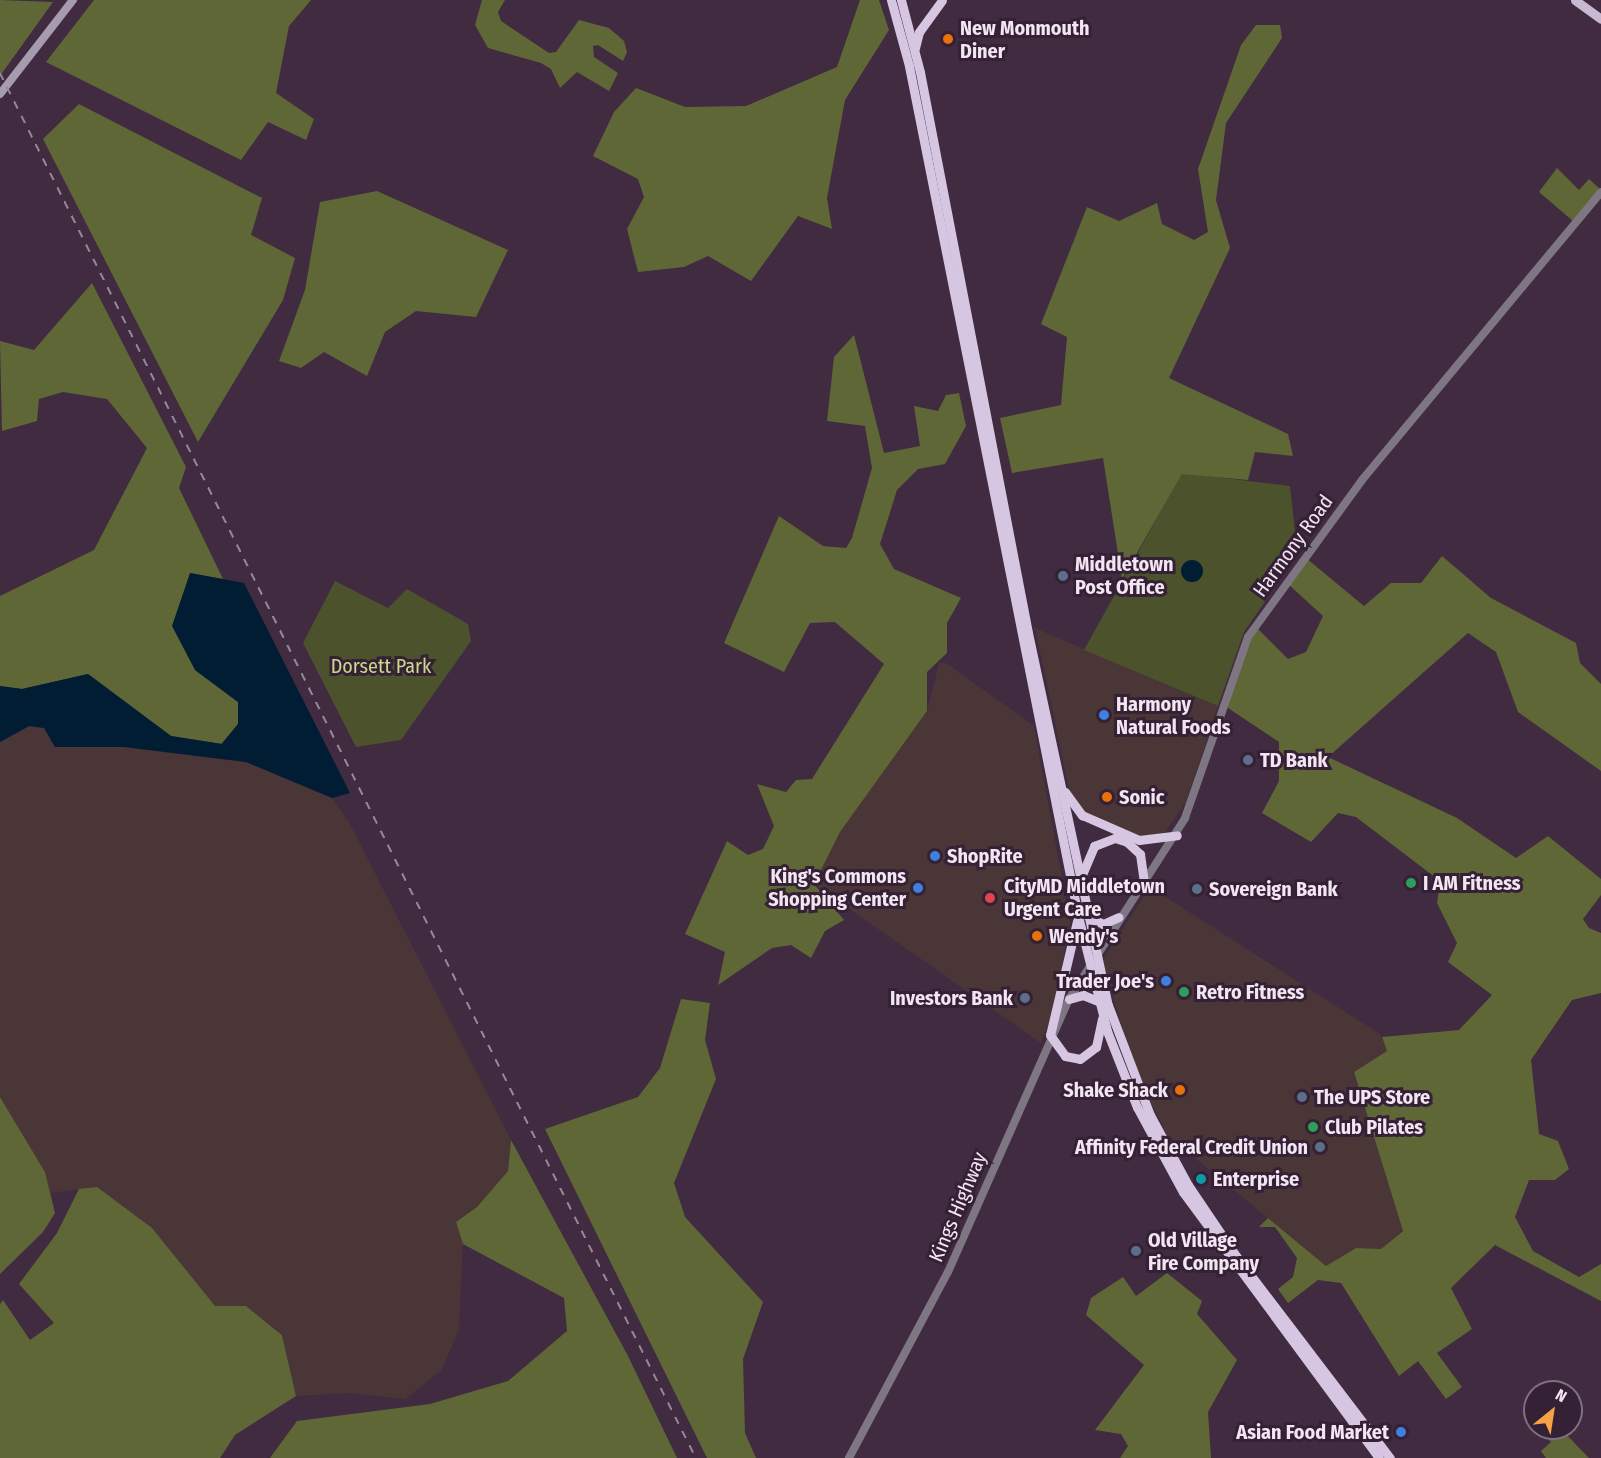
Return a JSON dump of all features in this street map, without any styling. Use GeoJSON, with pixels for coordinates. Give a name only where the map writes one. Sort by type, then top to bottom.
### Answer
{"type":"FeatureCollection","features":[{"type":"Feature","properties":{"kind":"highway"},"geometry":{"type":"LineString","coordinates":[[891,0],[909,66],[1082,915],[1089,964],[1102,1015],[1137,1107],[1183,1192],[1379,1458]]}},
{"type":"Feature","properties":{"kind":"highway"},"geometry":{"type":"LineString","coordinates":[[901,0],[914,53],[1080,886],[1082,915],[1130,1068],[1184,1178],[1236,1256],[1390,1458]]}},
{"type":"Feature","properties":{"kind":"highway"},"geometry":{"type":"LineString","coordinates":[[914,53],[920,32],[942,0]]}},
{"type":"Feature","properties":{"kind":"highway"},"geometry":{"type":"LineString","coordinates":[[1059,780],[1072,806],[1088,818],[1144,841],[1177,836]]}},
{"type":"Feature","properties":{"kind":"highway"},"geometry":{"type":"LineString","coordinates":[[1080,886],[1090,850],[1115,838],[1127,842],[1140,854],[1144,883]]}},
{"type":"Feature","properties":{"kind":"highway"},"geometry":{"type":"LineString","coordinates":[[1082,915],[1103,924],[1119,917]]}},
{"type":"Feature","properties":{"kind":"highway"},"geometry":{"type":"LineString","coordinates":[[1082,915],[1050,1035],[1065,1056],[1086,1057],[1099,1041],[1102,1015]]}},
{"type":"Feature","properties":{"kind":"highway"},"geometry":{"type":"LineString","coordinates":[[1069,999],[1083,995],[1098,1001]]}},
{"type":"Feature","properties":{"kind":"main road"},"geometry":{"type":"LineString","coordinates":[[0,94],[73,0]]}},
{"type":"Feature","properties":{"kind":"main road"},"geometry":{"type":"LineString","coordinates":[[1575,0],[1601,20]]}},
{"type":"Feature","properties":{"kind":"street","name":"Harmony Road"},"geometry":{"type":"LineString","coordinates":[[1089,964],[1119,917],[1177,836],[1203,773],[1242,648],[1257,623],[1368,472],[1601,192]]}},
{"type":"Feature","properties":{"kind":"street","name":"Kings Highway"},"geometry":{"type":"LineString","coordinates":[[849,1458],[948,1272],[1050,1035],[1089,964]]}},
{"type":"Feature","properties":{"kind":"shaded area"},"geometry":{"type":"Polygon","coordinates":[[[1035,628],[1218,706],[1186,802],[1163,835],[1143,837],[1087,814],[1071,798],[1035,628]]]}},
{"type":"Feature","properties":{"kind":"shaded area","name":"King's Commons Shopping Center"},"geometry":{"type":"Polygon","coordinates":[[[939,663],[946,663],[1034,726],[1070,922],[1053,1013],[1041,1043],[814,884],[840,832],[927,711],[939,663]]]}},
{"type":"Feature","properties":{"kind":"shaded area"},"geometry":{"type":"Polygon","coordinates":[[[30,726],[44,728],[55,747],[124,747],[246,762],[332,798],[349,822],[511,1140],[508,1171],[477,1207],[456,1222],[463,1244],[459,1329],[442,1370],[405,1399],[348,1393],[296,1396],[282,1334],[246,1306],[215,1307],[97,1187],[50,1193],[45,1172],[0,1097],[0,742],[30,726]]]}},
{"type":"Feature","properties":{"kind":"shaded area"},"geometry":{"type":"Polygon","coordinates":[[[1150,887],[1380,1034],[1387,1051],[1354,1072],[1403,1230],[1381,1249],[1356,1248],[1326,1266],[1167,1135],[1136,1072],[1102,961],[1150,887]]]}},
{"type":"Feature","properties":{"kind":"green space"},"geometry":{"type":"Polygon","coordinates":[[[0,0],[53,2],[0,76],[0,0]]]}},
{"type":"Feature","properties":{"kind":"green space"},"geometry":{"type":"Polygon","coordinates":[[[94,0],[311,0],[289,26],[276,93],[314,119],[306,140],[268,122],[241,160],[46,62],[94,0]]]}},
{"type":"Feature","properties":{"kind":"green space"},"geometry":{"type":"Polygon","coordinates":[[[482,0],[505,0],[498,12],[501,21],[549,53],[556,52],[579,20],[609,28],[624,41],[627,52],[623,61],[598,45],[593,46],[594,57],[618,73],[609,91],[577,72],[560,88],[551,69],[541,63],[488,48],[475,25],[482,0]]]}},
{"type":"Feature","properties":{"kind":"green space"},"geometry":{"type":"Polygon","coordinates":[[[860,0],[879,0],[889,30],[845,100],[827,198],[832,229],[798,216],[751,281],[708,256],[684,267],[638,272],[627,229],[644,197],[638,179],[593,156],[614,112],[636,88],[685,107],[746,106],[837,67],[860,0]]]}},
{"type":"Feature","properties":{"kind":"green space"},"geometry":{"type":"Polygon","coordinates":[[[1256,25],[1280,25],[1282,38],[1226,123],[1216,200],[1230,248],[1169,378],[1288,434],[1293,456],[1255,452],[1248,480],[1182,474],[1122,579],[1103,458],[1012,473],[1000,418],[1061,405],[1067,337],[1041,324],[1087,207],[1119,221],[1157,203],[1162,224],[1194,240],[1208,232],[1198,169],[1241,45],[1256,25]]]}},
{"type":"Feature","properties":{"kind":"green space"},"geometry":{"type":"Polygon","coordinates":[[[79,104],[262,198],[251,235],[295,258],[283,300],[198,442],[43,139],[79,104]]]}},
{"type":"Feature","properties":{"kind":"green space"},"geometry":{"type":"Polygon","coordinates":[[[1557,168],[1579,190],[1589,179],[1600,189],[1573,221],[1539,192],[1557,168]]]}},
{"type":"Feature","properties":{"kind":"green space"},"geometry":{"type":"Polygon","coordinates":[[[377,191],[508,250],[476,317],[416,311],[385,332],[367,376],[324,352],[301,368],[279,361],[305,290],[320,202],[377,191]]]}},
{"type":"Feature","properties":{"kind":"green space"},"geometry":{"type":"Polygon","coordinates":[[[92,283],[186,467],[179,488],[223,579],[190,573],[195,670],[238,702],[238,724],[221,744],[171,736],[88,674],[22,689],[0,686],[0,596],[94,550],[147,448],[107,399],[63,392],[39,399],[37,421],[2,431],[0,341],[34,350],[92,283]]]}},
{"type":"Feature","properties":{"kind":"green space"},"geometry":{"type":"Polygon","coordinates":[[[854,335],[884,453],[920,446],[914,406],[938,411],[946,395],[959,393],[966,426],[945,464],[918,469],[897,490],[880,544],[894,569],[961,598],[947,623],[947,653],[927,672],[927,711],[840,832],[814,884],[844,920],[825,931],[811,958],[791,945],[772,948],[718,985],[725,952],[685,934],[727,841],[748,855],[763,849],[774,826],[757,784],[786,792],[796,780],[812,779],[884,664],[835,622],[810,623],[784,672],[724,643],[779,516],[823,546],[846,548],[852,538],[872,468],[865,426],[827,421],[834,357],[854,335]]]}},
{"type":"Feature","properties":{"kind":"green space"},"geometry":{"type":"Polygon","coordinates":[[[1182,473],[1290,486],[1296,541],[1291,564],[1244,632],[1218,706],[1084,650],[1182,473]]]}},
{"type":"Feature","properties":{"kind":"green space"},"geometry":{"type":"Polygon","coordinates":[[[1442,556],[1491,598],[1576,643],[1580,663],[1601,684],[1601,771],[1518,712],[1496,652],[1468,633],[1328,757],[1457,818],[1516,858],[1548,836],[1601,879],[1601,895],[1583,919],[1589,928],[1601,933],[1601,993],[1572,1000],[1531,1060],[1539,1134],[1558,1141],[1569,1169],[1555,1180],[1529,1180],[1515,1217],[1533,1251],[1579,1277],[1601,1264],[1601,1301],[1495,1245],[1451,1288],[1472,1329],[1437,1353],[1462,1387],[1446,1399],[1418,1361],[1399,1376],[1341,1283],[1318,1280],[1288,1303],[1278,1289],[1293,1277],[1297,1258],[1275,1227],[1259,1227],[1268,1218],[1326,1266],[1356,1248],[1381,1249],[1403,1231],[1354,1072],[1387,1051],[1382,1037],[1459,1030],[1492,995],[1448,962],[1457,943],[1437,903],[1440,881],[1356,817],[1338,813],[1311,842],[1262,813],[1279,781],[1279,742],[1225,706],[1256,627],[1288,659],[1306,652],[1323,616],[1288,584],[1306,558],[1364,606],[1391,583],[1421,583],[1442,556]]]}},
{"type":"Feature","properties":{"kind":"green space","name":"Dorsett Park"},"geometry":{"type":"Polygon","coordinates":[[[335,581],[388,608],[407,589],[468,624],[471,641],[401,740],[356,747],[303,643],[335,581]]]}},
{"type":"Feature","properties":{"kind":"green space"},"geometry":{"type":"Polygon","coordinates":[[[681,999],[710,1003],[705,1040],[716,1079],[674,1183],[685,1217],[763,1302],[743,1359],[745,1433],[756,1458],[707,1458],[545,1129],[638,1097],[660,1068],[681,999]]]}},
{"type":"Feature","properties":{"kind":"green space"},"geometry":{"type":"Polygon","coordinates":[[[0,1097],[45,1172],[55,1213],[43,1232],[0,1274],[0,1097]]]}},
{"type":"Feature","properties":{"kind":"green space"},"geometry":{"type":"Polygon","coordinates":[[[511,1140],[628,1356],[677,1458],[270,1458],[297,1421],[430,1404],[508,1381],[567,1331],[564,1298],[463,1244],[456,1222],[477,1207],[508,1171],[511,1140]]]}},
{"type":"Feature","properties":{"kind":"green space"},"geometry":{"type":"Polygon","coordinates":[[[97,1187],[152,1228],[215,1306],[246,1306],[282,1335],[296,1396],[235,1435],[220,1458],[0,1458],[0,1304],[3,1300],[30,1340],[54,1323],[19,1284],[57,1233],[79,1189],[97,1187]]]}},
{"type":"Feature","properties":{"kind":"green space"},"geometry":{"type":"Polygon","coordinates":[[[1167,1273],[1202,1301],[1197,1314],[1237,1360],[1208,1412],[1211,1458],[1120,1458],[1128,1446],[1121,1434],[1095,1430],[1144,1365],[1086,1315],[1091,1298],[1123,1277],[1136,1296],[1167,1273]]]}},
{"type":"Feature","properties":{"kind":"green space"},"geometry":{"type":"Polygon","coordinates":[[[1549,1440],[1572,1440],[1589,1458],[1546,1458],[1541,1451],[1551,1442],[1549,1440]]]}},
{"type":"Feature","properties":{"kind":"water"},"geometry":{"type":"Polygon","coordinates":[[[1188,560],[1196,560],[1203,567],[1203,575],[1196,582],[1188,582],[1181,575],[1181,567],[1188,560]]]}},
{"type":"Feature","properties":{"kind":"water"},"geometry":{"type":"Polygon","coordinates":[[[190,573],[244,583],[350,793],[332,798],[246,762],[124,747],[55,747],[44,728],[29,726],[0,742],[0,686],[22,689],[88,674],[171,736],[222,744],[238,724],[238,702],[195,670],[172,626],[190,573]]]}},
{"type":"Feature","properties":{"kind":"railway"},"geometry":{"type":"LineString","coordinates":[[0,73],[696,1458]]}},
{"type":"Feature","properties":{"kind":"place","name":"New Monmouth Diner"},"geometry":{"type":"Point","coordinates":[948,39]}},
{"type":"Feature","properties":{"kind":"place","name":"Middletown Post Office"},"geometry":{"type":"Point","coordinates":[1063,576]}},
{"type":"Feature","properties":{"kind":"place","name":"Harmony Natural Foods"},"geometry":{"type":"Point","coordinates":[1104,715]}},
{"type":"Feature","properties":{"kind":"place","name":"TD Bank"},"geometry":{"type":"Point","coordinates":[1248,760]}},
{"type":"Feature","properties":{"kind":"place","name":"Sonic"},"geometry":{"type":"Point","coordinates":[1107,797]}},
{"type":"Feature","properties":{"kind":"place","name":"ShopRite"},"geometry":{"type":"Point","coordinates":[935,856]}},
{"type":"Feature","properties":{"kind":"place","name":"I AM Fitness"},"geometry":{"type":"Point","coordinates":[1411,883]}},
{"type":"Feature","properties":{"kind":"place","name":"King's Commons Shopping Center"},"geometry":{"type":"Point","coordinates":[918,888]}},
{"type":"Feature","properties":{"kind":"place","name":"Sovereign Bank"},"geometry":{"type":"Point","coordinates":[1197,889]}},
{"type":"Feature","properties":{"kind":"place","name":"CityMD Middletown Urgent Care"},"geometry":{"type":"Point","coordinates":[990,898]}},
{"type":"Feature","properties":{"kind":"place","name":"Wendy's"},"geometry":{"type":"Point","coordinates":[1037,936]}},
{"type":"Feature","properties":{"kind":"place","name":"Trader Joe's"},"geometry":{"type":"Point","coordinates":[1166,981]}},
{"type":"Feature","properties":{"kind":"place","name":"Retro Fitness"},"geometry":{"type":"Point","coordinates":[1184,992]}},
{"type":"Feature","properties":{"kind":"place","name":"Investors Bank"},"geometry":{"type":"Point","coordinates":[1025,998]}},
{"type":"Feature","properties":{"kind":"place","name":"Shake Shack"},"geometry":{"type":"Point","coordinates":[1180,1090]}},
{"type":"Feature","properties":{"kind":"place","name":"The UPS Store"},"geometry":{"type":"Point","coordinates":[1302,1097]}},
{"type":"Feature","properties":{"kind":"place","name":"Club Pilates"},"geometry":{"type":"Point","coordinates":[1313,1127]}},
{"type":"Feature","properties":{"kind":"place","name":"Affinity Federal Credit Union"},"geometry":{"type":"Point","coordinates":[1320,1147]}},
{"type":"Feature","properties":{"kind":"place","name":"Enterprise"},"geometry":{"type":"Point","coordinates":[1201,1179]}},
{"type":"Feature","properties":{"kind":"place","name":"Old Village Fire Company"},"geometry":{"type":"Point","coordinates":[1136,1251]}},
{"type":"Feature","properties":{"kind":"place","name":"Asian Food Market"},"geometry":{"type":"Point","coordinates":[1401,1432]}}]}
